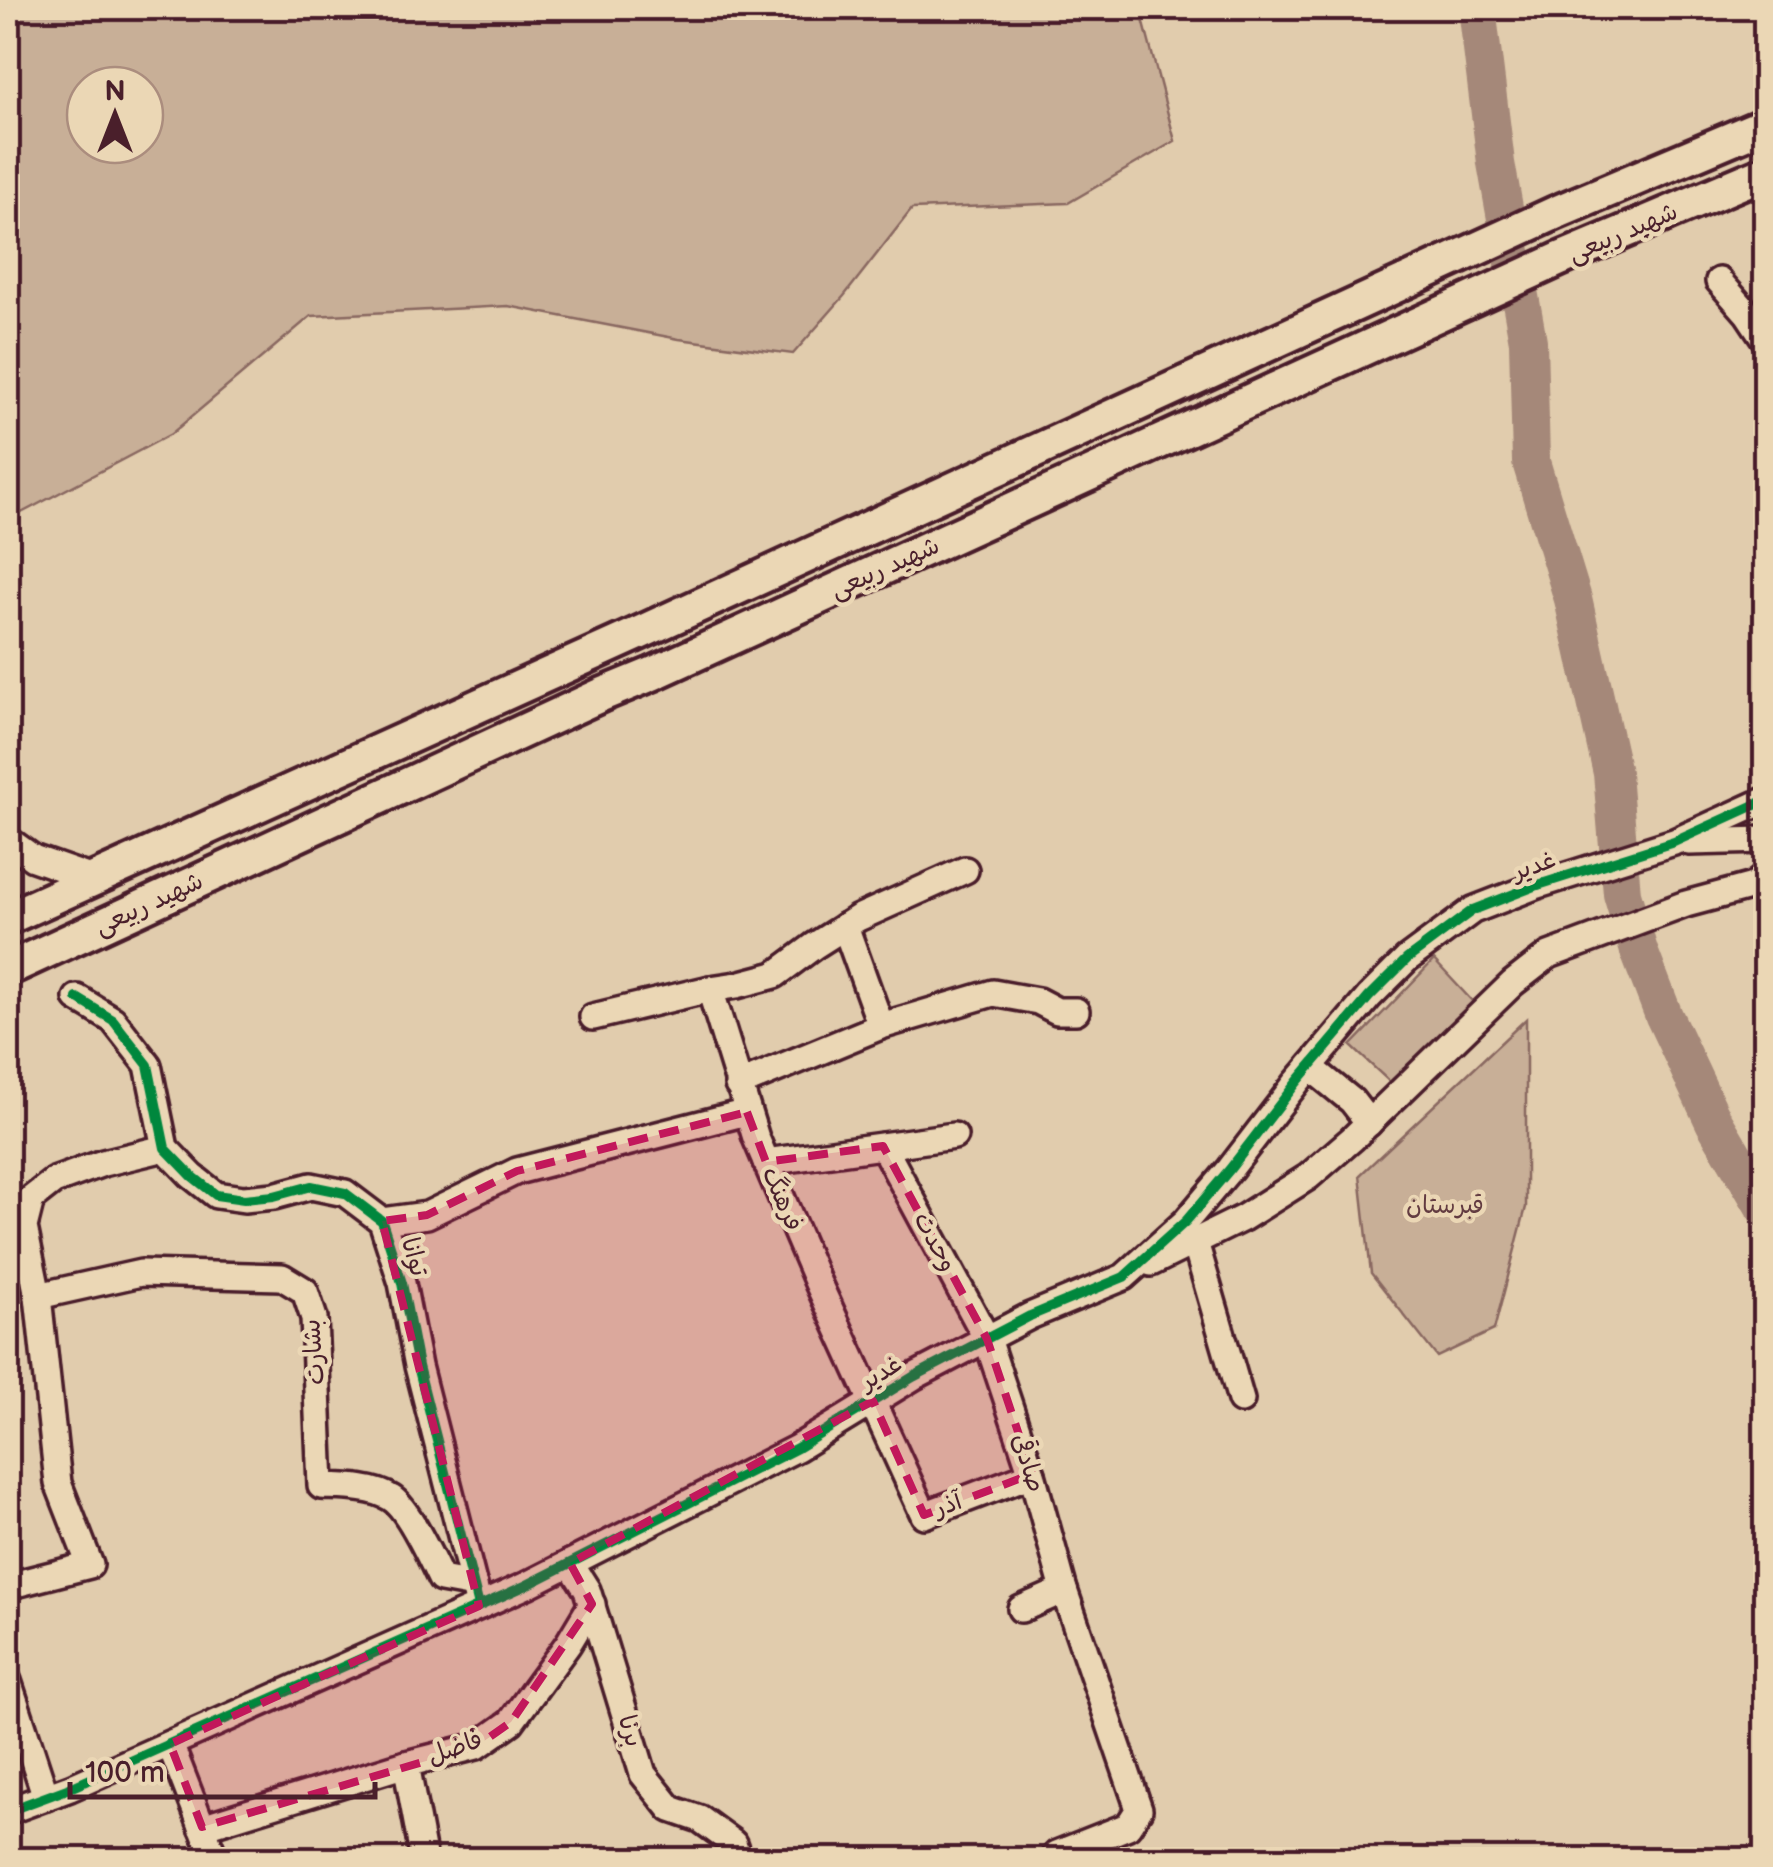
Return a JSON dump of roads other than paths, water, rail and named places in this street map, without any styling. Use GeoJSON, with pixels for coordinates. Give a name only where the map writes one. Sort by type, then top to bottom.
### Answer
{"type":"FeatureCollection","features":[{"type":"Feature","properties":{"kind":"main road","name":"شهید ربیعی"},"geometry":{"type":"LineString","coordinates":[[8,918],[638,634],[1464,254],[1766,124]]}},
{"type":"Feature","properties":{"kind":"main road","name":"شهید ربیعی"},"geometry":{"type":"LineString","coordinates":[[8,969],[1560,260],[1766,172]]}},
{"type":"Feature","properties":{"kind":"main road"},"geometry":{"type":"LineString","coordinates":[[638,634],[652,674]]}},
{"type":"Feature","properties":{"kind":"main road"},"geometry":{"type":"LineString","coordinates":[[587,657],[601,695]]}},
{"type":"Feature","properties":{"kind":"street"},"geometry":{"type":"LineString","coordinates":[[1719,282],[1766,341]]}},
{"type":"Feature","properties":{"kind":"street"},"geometry":{"type":"LineString","coordinates":[[1674,842],[1766,800]]}},
{"type":"Feature","properties":{"kind":"street"},"geometry":{"type":"LineString","coordinates":[[8,840],[33,858],[92,879]]}},
{"type":"Feature","properties":{"kind":"street"},"geometry":{"type":"LineString","coordinates":[[1674,842],[1766,840]]}},
{"type":"Feature","properties":{"kind":"street","name":"غدیر"},"geometry":{"type":"LineString","coordinates":[[8,1811],[170,1744],[477,1595],[570,1563],[797,1448],[913,1377],[1030,1316],[1124,1277],[1186,1221],[1369,997],[1407,959],[1473,910],[1674,842]]}},
{"type":"Feature","properties":{"kind":"street"},"geometry":{"type":"LineString","coordinates":[[593,1017],[775,974],[858,918],[965,870]]}},
{"type":"Feature","properties":{"kind":"street"},"geometry":{"type":"LineString","coordinates":[[1124,1277],[1242,1218],[1308,1177],[1513,983],[1548,955],[1686,904],[1753,886],[1766,876]]}},
{"type":"Feature","properties":{"kind":"street"},"geometry":{"type":"LineString","coordinates":[[846,926],[881,1026]]}},
{"type":"Feature","properties":{"kind":"street","name":"فرهنگ"},"geometry":{"type":"LineString","coordinates":[[710,990],[766,1162],[873,1402]]}},
{"type":"Feature","properties":{"kind":"street"},"geometry":{"type":"LineString","coordinates":[[738,1085],[881,1026],[992,994],[1038,1000],[1057,1011],[1076,1011]]}},
{"type":"Feature","properties":{"kind":"street"},"geometry":{"type":"LineString","coordinates":[[8,1586],[90,1565],[58,1483],[38,1296],[24,1228],[31,1199],[54,1181],[104,1163],[165,1148],[148,1064],[113,1020],[77,998]]}},
{"type":"Feature","properties":{"kind":"street"},"geometry":{"type":"LineString","coordinates":[[1310,1067],[1352,1101],[1369,1122]]}},
{"type":"Feature","properties":{"kind":"street"},"geometry":{"type":"LineString","coordinates":[[382,1221],[426,1215],[517,1172],[747,1112]]}},
{"type":"Feature","properties":{"kind":"street"},"geometry":{"type":"LineString","coordinates":[[766,1162],[954,1136]]}},
{"type":"Feature","properties":{"kind":"street","name":"وحدت"},"geometry":{"type":"LineString","coordinates":[[884,1146],[987,1339]]}},
{"type":"Feature","properties":{"kind":"street","name":"توانا"},"geometry":{"type":"LineString","coordinates":[[165,1148],[216,1195],[259,1198],[311,1186],[345,1193],[382,1221],[402,1284],[418,1366],[477,1595]]}},
{"type":"Feature","properties":{"kind":"street"},"geometry":{"type":"LineString","coordinates":[[1195,1242],[1241,1400]]}},
{"type":"Feature","properties":{"kind":"street","name":"بشارت"},"geometry":{"type":"LineString","coordinates":[[38,1296],[141,1272],[282,1277],[306,1292],[314,1318],[321,1486],[356,1487],[393,1498],[442,1579],[477,1595]]}},
{"type":"Feature","properties":{"kind":"street","name":"صادقی"},"geometry":{"type":"LineString","coordinates":[[987,1339],[1032,1474],[1064,1590],[1139,1809],[1128,1826],[1057,1854],[1052,1860]]}},
{"type":"Feature","properties":{"kind":"street","name":"آذر"},"geometry":{"type":"LineString","coordinates":[[873,1402],[924,1515],[1032,1474]]}},
{"type":"Feature","properties":{"kind":"street","name":"برنا"},"geometry":{"type":"LineString","coordinates":[[570,1563],[592,1604],[644,1774],[671,1809],[700,1820],[733,1843],[740,1860]]}},
{"type":"Feature","properties":{"kind":"street"},"geometry":{"type":"LineString","coordinates":[[1022,1609],[1064,1590]]}},
{"type":"Feature","properties":{"kind":"street","name":"فاضل"},"geometry":{"type":"LineString","coordinates":[[202,1826],[477,1746],[512,1722],[592,1604]]}},
{"type":"Feature","properties":{"kind":"street"},"geometry":{"type":"LineString","coordinates":[[8,1681],[46,1796]]}},
{"type":"Feature","properties":{"kind":"street"},"geometry":{"type":"LineString","coordinates":[[170,1744],[216,1860]]}},
{"type":"Feature","properties":{"kind":"street"},"geometry":{"type":"LineString","coordinates":[[406,1764],[424,1860]]}},
{"type":"Feature","properties":{"kind":"waterway"},"geometry":{"type":"LineString","coordinates":[[1477,8],[1496,163],[1528,341],[1531,462],[1573,599],[1612,773],[1622,894],[1664,1016],[1714,1122],[1766,1210]]}},
{"type":"Feature","properties":{"kind":"park label","name":"قبرستان"},"geometry":{"type":"Point","coordinates":[1445,1205]}}]}
